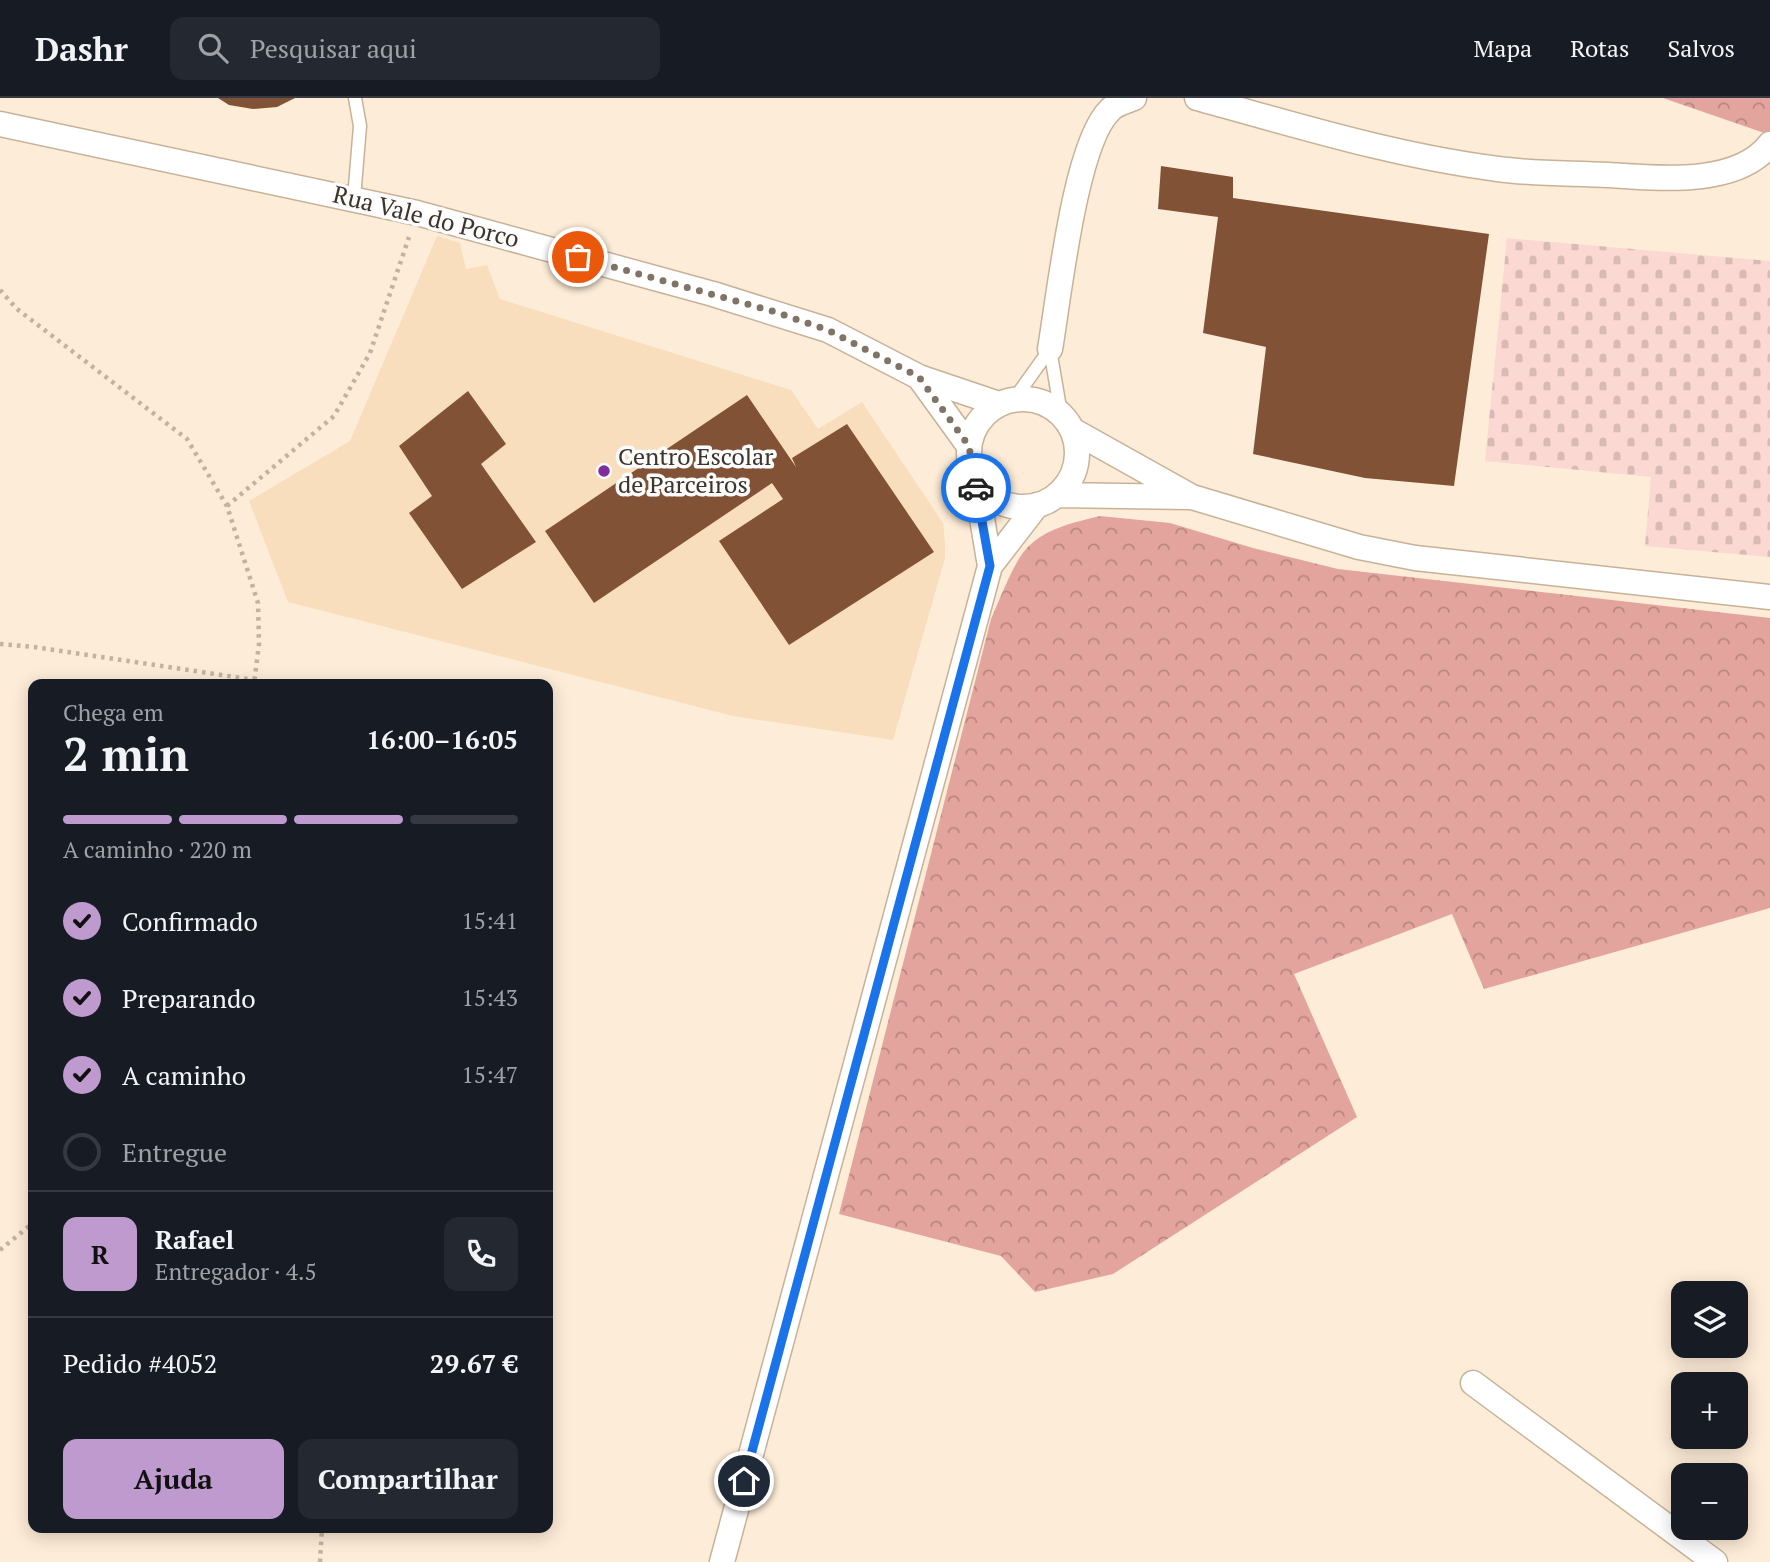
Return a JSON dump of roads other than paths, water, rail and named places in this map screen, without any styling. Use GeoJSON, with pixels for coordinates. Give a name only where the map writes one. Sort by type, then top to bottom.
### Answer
{"type":"FeatureCollection","features":[{"type":"Feature","properties":{"kind":"street"},"geometry":{"type":"LineString","coordinates":[[1050,349],[1081,174],[1096,131],[1110,109],[1134,98]]}},
{"type":"Feature","properties":{"kind":"street"},"geometry":{"type":"LineString","coordinates":[[1197,98],[1360,143],[1498,169],[1680,179],[1735,169],[1763,153],[1770,144]]}},
{"type":"Feature","properties":{"kind":"street","name":"Rua Vale do Porco"},"geometry":{"type":"LineString","coordinates":[[0,124],[417,212],[772,311],[828,330],[919,377],[1007,401]]}},
{"type":"Feature","properties":{"kind":"street","name":"Rua Vale do Porco"},"geometry":{"type":"LineString","coordinates":[[919,377],[969,446]]}},
{"type":"Feature","properties":{"kind":"street"},"geometry":{"type":"LineString","coordinates":[[722,1562],[990,566],[969,446],[979,421],[1007,401],[1032,399],[1192,496],[1359,547],[1415,558],[1770,597]]}},
{"type":"Feature","properties":{"kind":"street"},"geometry":{"type":"LineString","coordinates":[[990,566],[1048,500],[1070,481],[1076,466],[1077,448],[1068,423]]}},
{"type":"Feature","properties":{"kind":"street"},"geometry":{"type":"LineString","coordinates":[[974,477],[983,489],[1008,505],[1048,500],[1192,496]]}},
{"type":"Feature","properties":{"kind":"street"},"geometry":{"type":"LineString","coordinates":[[1473,1382],[1715,1562]]}},
{"type":"Feature","properties":{"kind":"lane"},"geometry":{"type":"LineString","coordinates":[[354,198],[360,126],[355,98]]}},
{"type":"Feature","properties":{"kind":"lane"},"geometry":{"type":"LineString","coordinates":[[1007,401],[1050,349]]}},
{"type":"Feature","properties":{"kind":"lane"},"geometry":{"type":"LineString","coordinates":[[1050,349],[1068,423]]}},
{"type":"Feature","properties":{"kind":"place","name":"Centro Escolar de Parceiros"},"geometry":{"type":"Point","coordinates":[604,471]}}]}
